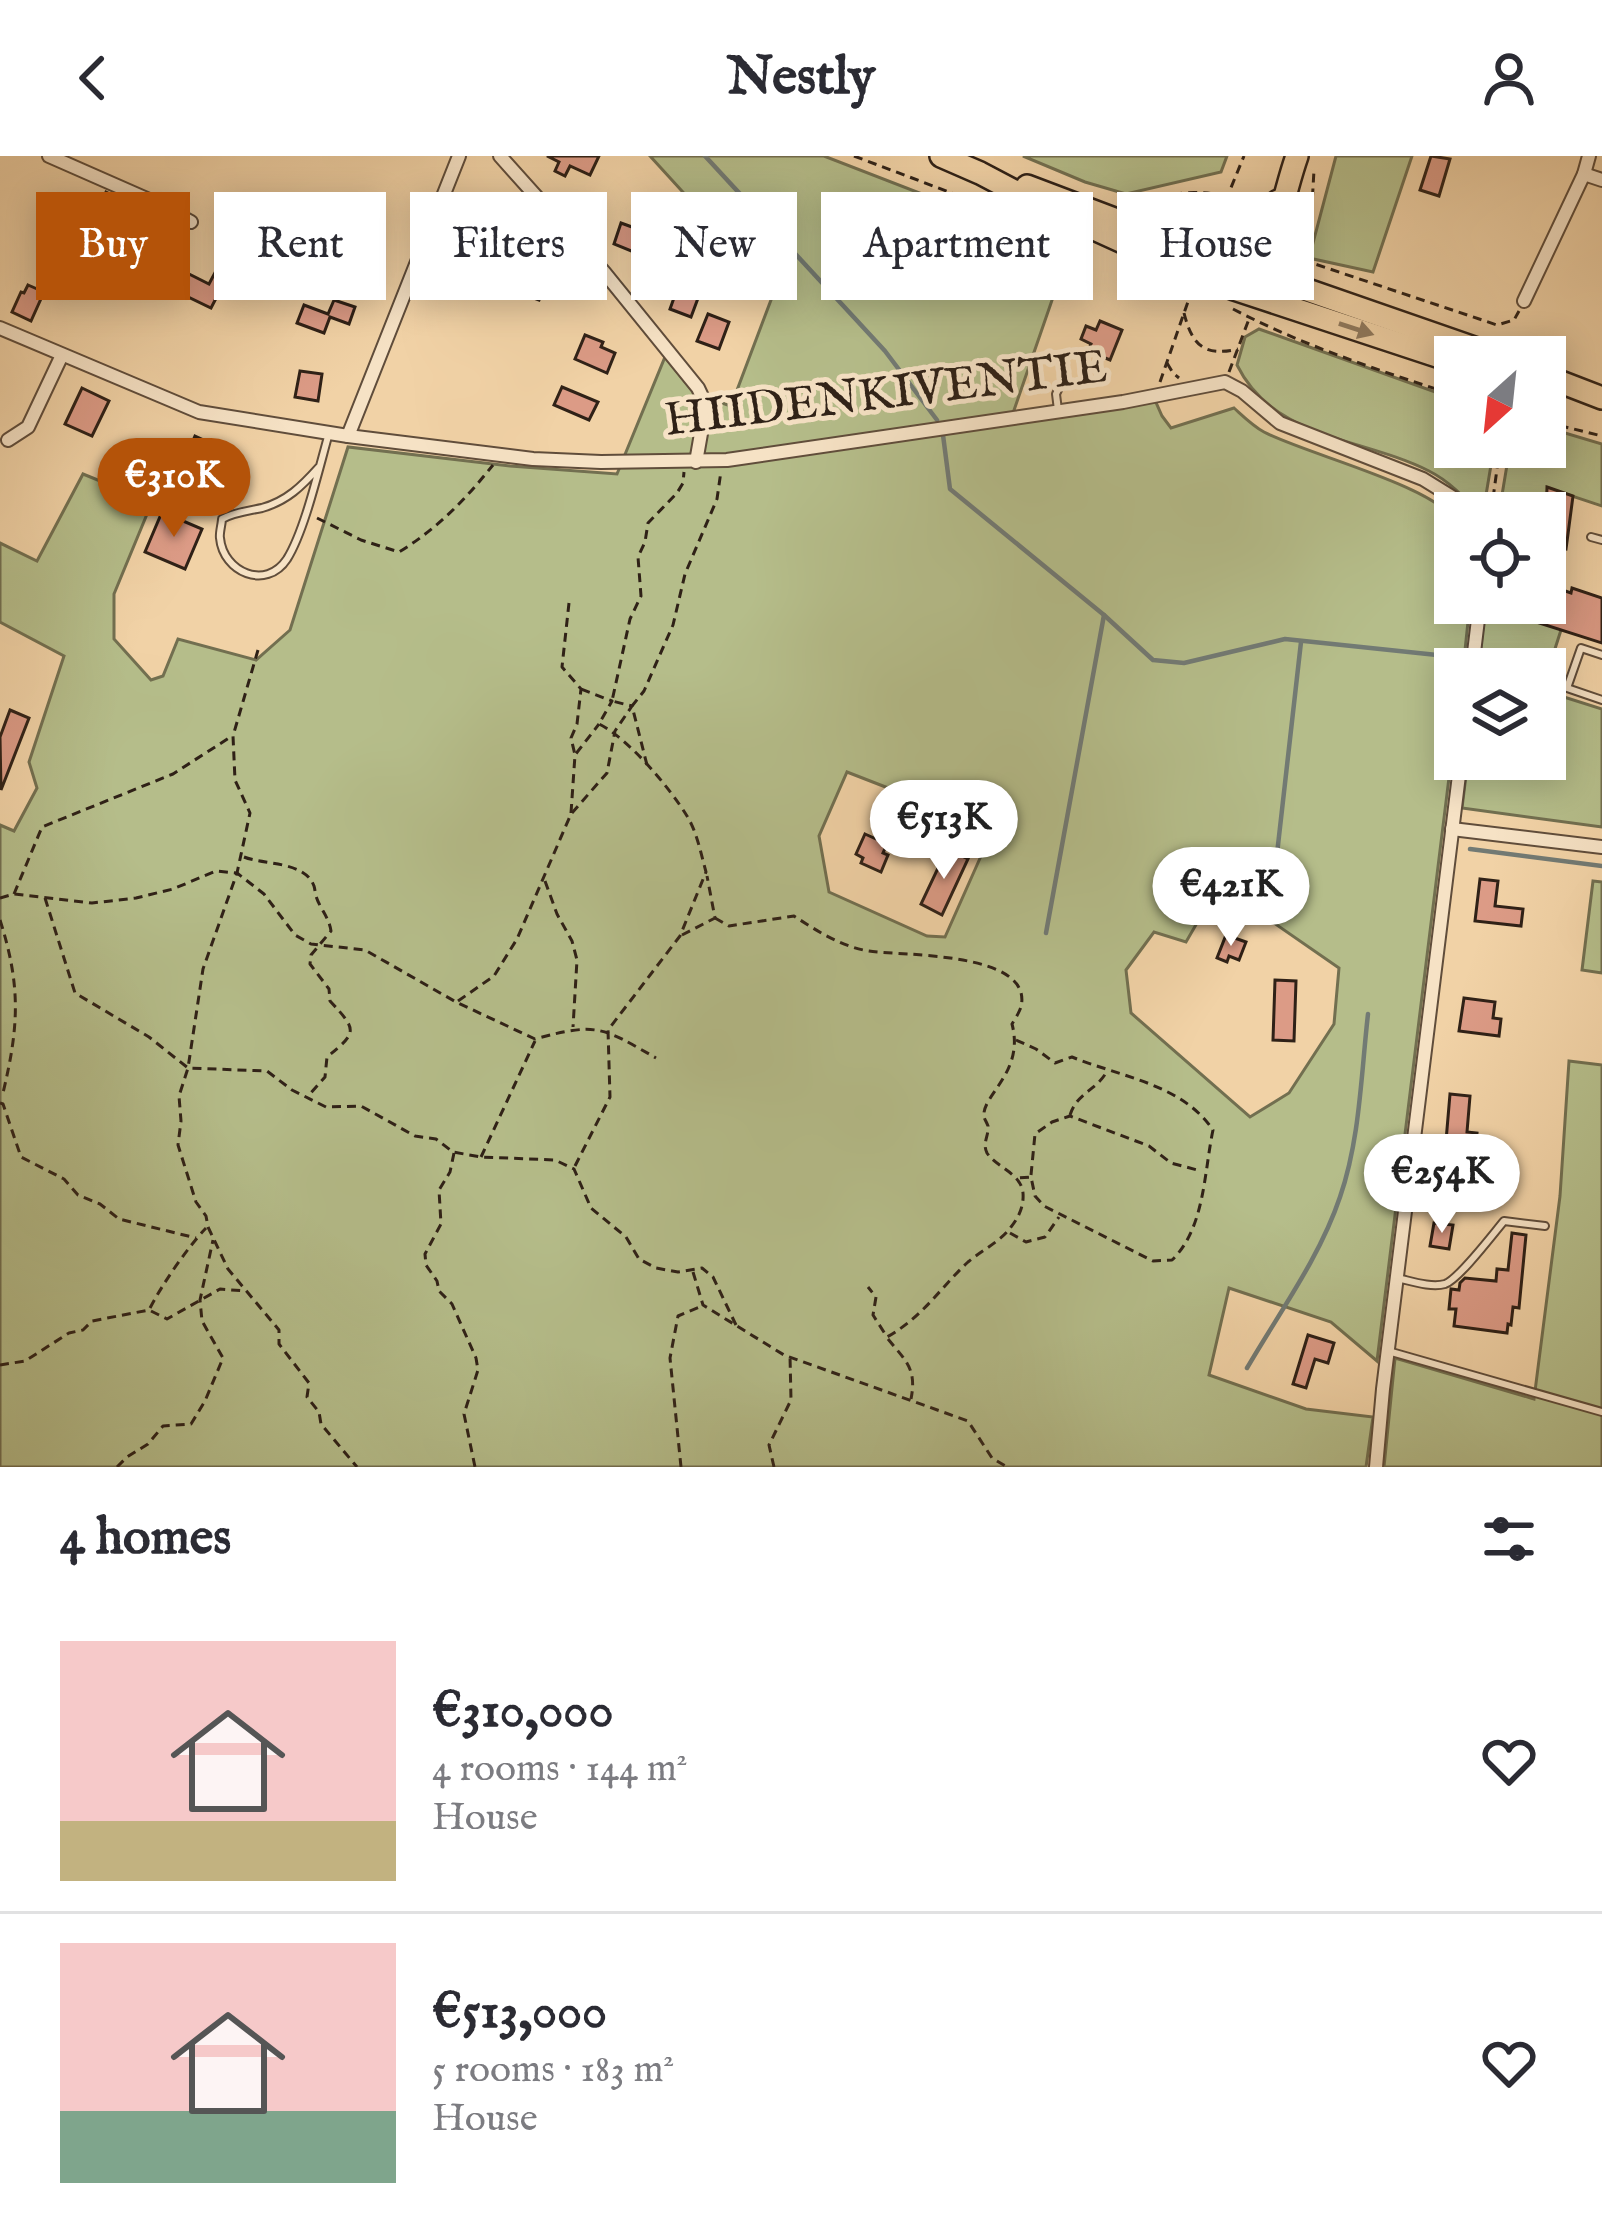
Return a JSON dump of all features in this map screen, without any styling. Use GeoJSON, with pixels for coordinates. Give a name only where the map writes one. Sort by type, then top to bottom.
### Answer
{"type":"FeatureCollection","features":[{"type":"Feature","properties":{"kind":"main road"},"geometry":{"type":"LineString","coordinates":[[941,156],[980,173],[1042,190],[1117,224]]}},
{"type":"Feature","properties":{"kind":"main road"},"geometry":{"type":"LineString","coordinates":[[1285,192],[1306,163]]}},
{"type":"Feature","properties":{"kind":"main road"},"geometry":{"type":"LineString","coordinates":[[1269,300],[1434,355]]}},
{"type":"Feature","properties":{"kind":"main road"},"geometry":{"type":"LineString","coordinates":[[1273,300],[1434,340]]}},
{"type":"Feature","properties":{"kind":"main road"},"geometry":{"type":"LineString","coordinates":[[1566,386],[1602,398]]}},
{"type":"Feature","properties":{"kind":"main road"},"geometry":{"type":"LineString","coordinates":[[1566,388],[1570,388]]}},
{"type":"Feature","properties":{"kind":"street"},"geometry":{"type":"LineString","coordinates":[[49,156],[191,222]]}},
{"type":"Feature","properties":{"kind":"street"},"geometry":{"type":"LineString","coordinates":[[348,436],[459,156]]}},
{"type":"Feature","properties":{"kind":"street"},"geometry":{"type":"LineString","coordinates":[[500,156],[698,388],[706,405],[691,462]]}},
{"type":"Feature","properties":{"kind":"street"},"geometry":{"type":"LineString","coordinates":[[1524,301],[1585,174],[1589,156]]}},
{"type":"Feature","properties":{"kind":"street"},"geometry":{"type":"LineString","coordinates":[[1585,174],[1602,180]]}},
{"type":"Feature","properties":{"kind":"street","name":"HIIDENKIVENTIE"},"geometry":{"type":"LineString","coordinates":[[0,328],[199,412],[500,457],[601,462],[691,462],[1225,382]]}},
{"type":"Feature","properties":{"kind":"street"},"geometry":{"type":"LineString","coordinates":[[8,440],[28,427],[62,356]]}},
{"type":"Feature","properties":{"kind":"street"},"geometry":{"type":"LineString","coordinates":[[1225,382],[1280,423],[1423,479],[1444,492]]}},
{"type":"Feature","properties":{"kind":"street"},"geometry":{"type":"LineString","coordinates":[[1376,1467],[1458,780]]}},
{"type":"Feature","properties":{"kind":"street"},"geometry":{"type":"LineString","coordinates":[[1452,830],[1602,847]]}},
{"type":"Feature","properties":{"kind":"lane"},"geometry":{"type":"LineString","coordinates":[[1058,410],[1056,394],[1064,378]]}},
{"type":"Feature","properties":{"kind":"lane"},"geometry":{"type":"LineString","coordinates":[[319,467],[298,490],[278,502],[222,519],[219,536],[226,559],[242,573],[268,575],[288,557],[319,467],[329,434]]}},
{"type":"Feature","properties":{"kind":"lane"},"geometry":{"type":"LineString","coordinates":[[1591,537],[1602,540]]}},
{"type":"Feature","properties":{"kind":"lane"},"geometry":{"type":"LineString","coordinates":[[1602,655],[1581,648],[1567,688],[1602,700]]}},
{"type":"Feature","properties":{"kind":"lane"},"geometry":{"type":"LineString","coordinates":[[1397,1278],[1442,1285],[1450,1282],[1504,1221],[1545,1226]]}},
{"type":"Feature","properties":{"kind":"lane"},"geometry":{"type":"LineString","coordinates":[[1388,1351],[1602,1412]]}},
{"type":"Feature","properties":{"kind":"path"},"geometry":{"type":"LineString","coordinates":[[1229,192],[1244,156]]}},
{"type":"Feature","properties":{"kind":"path"},"geometry":{"type":"LineString","coordinates":[[1314,264],[1497,325],[1514,320],[1524,301]]}},
{"type":"Feature","properties":{"kind":"path"},"geometry":{"type":"LineString","coordinates":[[1156,395],[1188,300]]}},
{"type":"Feature","properties":{"kind":"path"},"geometry":{"type":"LineString","coordinates":[[1225,382],[1256,300]]}},
{"type":"Feature","properties":{"kind":"path"},"geometry":{"type":"LineString","coordinates":[[1184,312],[1190,335],[1198,344],[1217,352],[1238,349]]}},
{"type":"Feature","properties":{"kind":"path"},"geometry":{"type":"LineString","coordinates":[[1167,363],[1181,379]]}},
{"type":"Feature","properties":{"kind":"path"},"geometry":{"type":"LineString","coordinates":[[1566,427],[1602,436]]}},
{"type":"Feature","properties":{"kind":"path"},"geometry":{"type":"LineString","coordinates":[[304,512],[361,541],[399,552],[442,521],[500,457]]}},
{"type":"Feature","properties":{"kind":"path"},"geometry":{"type":"LineString","coordinates":[[575,755],[612,701],[630,619],[641,596],[638,557],[648,523],[677,493],[691,462]]}},
{"type":"Feature","properties":{"kind":"path"},"geometry":{"type":"LineString","coordinates":[[456,1002],[494,976],[517,939],[571,814],[607,772],[615,731],[644,692],[673,625],[685,574],[717,500],[719,475]]}},
{"type":"Feature","properties":{"kind":"path"},"geometry":{"type":"LineString","coordinates":[[569,603],[562,667],[581,689],[632,706]]}},
{"type":"Feature","properties":{"kind":"path"},"geometry":{"type":"LineString","coordinates":[[258,650],[233,736],[235,780],[250,813],[237,873],[203,969],[188,1068],[179,1096],[178,1145],[196,1202],[229,1269],[279,1330],[279,1344],[309,1383],[307,1397],[319,1412],[321,1424],[357,1467]]}},
{"type":"Feature","properties":{"kind":"path"},"geometry":{"type":"LineString","coordinates":[[571,814],[575,755],[571,738],[581,689]]}},
{"type":"Feature","properties":{"kind":"path"},"geometry":{"type":"LineString","coordinates":[[632,706],[647,766]]}},
{"type":"Feature","properties":{"kind":"path"},"geometry":{"type":"LineString","coordinates":[[599,724],[615,731],[689,819],[715,918],[729,926],[794,916],[828,938],[866,951],[943,956],[1001,971],[1015,982],[1021,1006],[1012,1024],[1015,1054],[983,1116],[988,1125],[988,1154],[1023,1190],[1021,1213],[1008,1232],[968,1262],[936,1299],[887,1337]]}},
{"type":"Feature","properties":{"kind":"path"},"geometry":{"type":"LineString","coordinates":[[14,894],[42,827],[173,775],[233,736]]}},
{"type":"Feature","properties":{"kind":"path"},"geometry":{"type":"LineString","coordinates":[[241,856],[295,868],[308,877],[329,919],[331,932],[311,955],[310,964],[329,989],[330,1001],[351,1023],[352,1032],[327,1057],[325,1077],[308,1096]]}},
{"type":"Feature","properties":{"kind":"path"},"geometry":{"type":"LineString","coordinates":[[0,898],[14,894],[92,903],[172,889],[216,871],[237,873],[264,893],[295,935],[311,944],[365,950],[456,1002],[535,1039],[573,1029],[608,1030],[656,1058]]}},
{"type":"Feature","properties":{"kind":"path"},"geometry":{"type":"LineString","coordinates":[[574,1168],[610,1097],[608,1030],[680,936],[706,872]]}},
{"type":"Feature","properties":{"kind":"path"},"geometry":{"type":"LineString","coordinates":[[544,877],[577,960],[573,1029]]}},
{"type":"Feature","properties":{"kind":"path"},"geometry":{"type":"LineString","coordinates":[[45,898],[75,993],[149,1037],[188,1068],[267,1071],[326,1107],[361,1106],[415,1136],[436,1138],[454,1152],[554,1160],[574,1168],[591,1208],[626,1237],[639,1259],[678,1272],[702,1268],[713,1277],[736,1325]]}},
{"type":"Feature","properties":{"kind":"path"},"geometry":{"type":"LineString","coordinates":[[680,936],[715,918]]}},
{"type":"Feature","properties":{"kind":"path"},"geometry":{"type":"LineString","coordinates":[[0,920],[17,995],[15,1044],[0,1094]]}},
{"type":"Feature","properties":{"kind":"path"},"geometry":{"type":"LineString","coordinates":[[481,1157],[535,1039]]}},
{"type":"Feature","properties":{"kind":"path"},"geometry":{"type":"LineString","coordinates":[[1016,1040],[1054,1063],[1072,1057],[1169,1090],[1204,1116],[1213,1130],[1204,1191],[1185,1248],[1172,1261],[1153,1261],[1044,1206],[1035,1196],[1031,1177],[1035,1134],[1070,1116],[1149,1146],[1171,1163],[1204,1172]]}},
{"type":"Feature","properties":{"kind":"path"},"geometry":{"type":"LineString","coordinates":[[1070,1116],[1075,1101],[1107,1071]]}},
{"type":"Feature","properties":{"kind":"path"},"geometry":{"type":"LineString","coordinates":[[0,1103],[21,1157],[64,1180],[78,1196],[100,1204],[118,1219],[197,1238]]}},
{"type":"Feature","properties":{"kind":"path"},"geometry":{"type":"LineString","coordinates":[[454,1152],[450,1172],[439,1190],[441,1224],[424,1254],[476,1358],[478,1370],[464,1414],[476,1467]]}},
{"type":"Feature","properties":{"kind":"path"},"geometry":{"type":"LineString","coordinates":[[1016,1178],[1031,1177]]}},
{"type":"Feature","properties":{"kind":"path"},"geometry":{"type":"LineString","coordinates":[[1008,1232],[1026,1242],[1045,1237],[1060,1215]]}},
{"type":"Feature","properties":{"kind":"path"},"geometry":{"type":"LineString","coordinates":[[149,1310],[163,1282],[208,1227]]}},
{"type":"Feature","properties":{"kind":"path"},"geometry":{"type":"LineString","coordinates":[[117,1467],[163,1426],[191,1424],[206,1401],[223,1358],[202,1321],[200,1300],[213,1239]]}},
{"type":"Feature","properties":{"kind":"path"},"geometry":{"type":"LineString","coordinates":[[693,1270],[703,1305],[790,1357],[968,1421],[992,1458],[1007,1467]]}},
{"type":"Feature","properties":{"kind":"path"},"geometry":{"type":"LineString","coordinates":[[868,1286],[876,1297],[874,1315],[915,1380],[911,1400]]}},
{"type":"Feature","properties":{"kind":"path"},"geometry":{"type":"LineString","coordinates":[[0,1366],[25,1361],[92,1321],[149,1310],[167,1319],[220,1289],[250,1292]]}},
{"type":"Feature","properties":{"kind":"path"},"geometry":{"type":"LineString","coordinates":[[681,1467],[670,1358],[678,1316],[703,1305]]}},
{"type":"Feature","properties":{"kind":"path"},"geometry":{"type":"LineString","coordinates":[[774,1467],[769,1445],[790,1400],[790,1357]]}},
{"type":"Feature","properties":{"kind":"green space"},"geometry":{"type":"Polygon","coordinates":[[[650,156],[824,156],[917,192],[821,192],[821,300],[1052,300],[1012,416],[1154,398],[1171,428],[1234,408],[1283,441],[1396,483],[1434,502],[1434,624],[1468,624],[1465,648],[1434,648],[1434,780],[1449,780],[1377,1361],[1331,1322],[1229,1288],[1209,1375],[1306,1409],[1373,1417],[1366,1467],[0,1467],[0,825],[14,831],[37,788],[29,762],[64,656],[0,622],[0,543],[37,561],[83,474],[152,502],[114,594],[114,639],[151,680],[163,676],[178,639],[256,660],[290,630],[348,447],[617,474],[665,357],[695,394],[731,406],[771,300],[797,300],[797,192],[683,192],[650,156]],[[847,772],[819,836],[829,892],[927,936],[945,937],[981,856],[958,793],[937,807],[847,772]],[[1219,885],[1186,942],[1154,932],[1126,970],[1131,1013],[1250,1117],[1289,1093],[1334,1024],[1339,968],[1219,885]]]}},
{"type":"Feature","properties":{"kind":"green space"},"geometry":{"type":"Polygon","coordinates":[[[1023,156],[1227,156],[1221,172],[1135,192],[1085,182],[1023,156]]]}},
{"type":"Feature","properties":{"kind":"green space"},"geometry":{"type":"Polygon","coordinates":[[[1336,156],[1412,156],[1373,272],[1314,259],[1314,239],[1336,156]]]}},
{"type":"Feature","properties":{"kind":"green space"},"geometry":{"type":"Polygon","coordinates":[[[1259,329],[1434,392],[1434,468],[1490,468],[1486,492],[1458,492],[1429,471],[1296,423],[1253,390],[1237,365],[1245,337],[1259,329]]]}},
{"type":"Feature","properties":{"kind":"green space"},"geometry":{"type":"Polygon","coordinates":[[[1566,433],[1602,444],[1602,506],[1548,488],[1547,492],[1502,492],[1506,468],[1566,468],[1566,433]]]}},
{"type":"Feature","properties":{"kind":"green space"},"geometry":{"type":"Polygon","coordinates":[[[1483,624],[1556,624],[1561,630],[1555,648],[1481,648],[1483,624]]]}},
{"type":"Feature","properties":{"kind":"green space"},"geometry":{"type":"Polygon","coordinates":[[[1566,698],[1602,709],[1602,827],[1462,808],[1465,780],[1566,780],[1566,698]]]}},
{"type":"Feature","properties":{"kind":"green space"},"geometry":{"type":"Polygon","coordinates":[[[1593,881],[1602,882],[1602,973],[1582,970],[1593,881]]]}},
{"type":"Feature","properties":{"kind":"green space"},"geometry":{"type":"Polygon","coordinates":[[[1569,1061],[1602,1065],[1602,1467],[1384,1467],[1395,1358],[1534,1399],[1560,1196],[1569,1061]]]}},
{"type":"Feature","properties":{"kind":"building"},"geometry":{"type":"Polygon","coordinates":[[[547,156],[599,156],[590,175],[570,166],[565,176],[555,171],[559,162],[547,156]]]}},
{"type":"Feature","properties":{"kind":"building"},"geometry":{"type":"Polygon","coordinates":[[[1431,156],[1450,159],[1439,196],[1420,190],[1431,156]]]}},
{"type":"Feature","properties":{"kind":"building"},"geometry":{"type":"Polygon","coordinates":[[[621,223],[631,227],[631,251],[614,244],[621,223]]]}},
{"type":"Feature","properties":{"kind":"building"},"geometry":{"type":"Polygon","coordinates":[[[190,274],[209,284],[214,275],[211,308],[190,298],[190,274]]]}},
{"type":"Feature","properties":{"kind":"building"},"geometry":{"type":"Polygon","coordinates":[[[28,285],[36,288],[36,300],[40,300],[31,321],[12,312],[28,285]]]}},
{"type":"Feature","properties":{"kind":"building"},"geometry":{"type":"Polygon","coordinates":[[[334,300],[355,307],[349,324],[330,317],[324,333],[297,323],[304,305],[328,314],[334,300]]]}},
{"type":"Feature","properties":{"kind":"building"},"geometry":{"type":"Polygon","coordinates":[[[673,300],[697,300],[691,317],[670,309],[673,300]]]}},
{"type":"Feature","properties":{"kind":"building"},"geometry":{"type":"Polygon","coordinates":[[[708,314],[729,322],[719,349],[697,341],[708,314]]]}},
{"type":"Feature","properties":{"kind":"building"},"geometry":{"type":"Polygon","coordinates":[[[1100,321],[1122,330],[1110,360],[1088,351],[1091,344],[1081,339],[1086,326],[1096,330],[1100,321]]]}},
{"type":"Feature","properties":{"kind":"building"},"geometry":{"type":"Polygon","coordinates":[[[585,335],[615,353],[607,373],[575,359],[585,335]]]}},
{"type":"Feature","properties":{"kind":"building"},"geometry":{"type":"Polygon","coordinates":[[[300,371],[322,374],[318,401],[295,397],[300,371]]]}},
{"type":"Feature","properties":{"kind":"building"},"geometry":{"type":"Polygon","coordinates":[[[562,387],[598,402],[589,420],[554,405],[562,387]]]}},
{"type":"Feature","properties":{"kind":"building"},"geometry":{"type":"Polygon","coordinates":[[[82,388],[109,401],[92,436],[65,424],[82,388]]]}},
{"type":"Feature","properties":{"kind":"building"},"geometry":{"type":"Polygon","coordinates":[[[195,436],[219,447],[202,486],[178,476],[195,436]]]}},
{"type":"Feature","properties":{"kind":"building"},"geometry":{"type":"Polygon","coordinates":[[[1566,494],[1573,496],[1566,549],[1566,494]]]}},
{"type":"Feature","properties":{"kind":"building"},"geometry":{"type":"Polygon","coordinates":[[[162,512],[202,529],[185,569],[145,552],[162,512]]]}},
{"type":"Feature","properties":{"kind":"building"},"geometry":{"type":"Polygon","coordinates":[[[1572,588],[1602,598],[1602,643],[1542,624],[1566,624],[1566,591],[1571,593],[1572,588]]]}},
{"type":"Feature","properties":{"kind":"building"},"geometry":{"type":"Polygon","coordinates":[[[10,710],[29,718],[1,790],[0,737],[10,710]]]}},
{"type":"Feature","properties":{"kind":"building"},"geometry":{"type":"Polygon","coordinates":[[[865,834],[887,844],[881,872],[861,863],[863,858],[856,854],[865,834]]]}},
{"type":"Feature","properties":{"kind":"building"},"geometry":{"type":"Polygon","coordinates":[[[947,849],[968,859],[942,915],[921,904],[947,849]]]}},
{"type":"Feature","properties":{"kind":"building"},"geometry":{"type":"Polygon","coordinates":[[[1480,879],[1498,881],[1495,906],[1523,909],[1521,926],[1475,921],[1480,879]]]}},
{"type":"Feature","properties":{"kind":"building"},"geometry":{"type":"Polygon","coordinates":[[[1226,935],[1246,942],[1239,960],[1217,958],[1226,935]]]}},
{"type":"Feature","properties":{"kind":"building"},"geometry":{"type":"Polygon","coordinates":[[[1275,980],[1296,981],[1294,1041],[1273,1040],[1275,980]]]}},
{"type":"Feature","properties":{"kind":"building"},"geometry":{"type":"Polygon","coordinates":[[[1464,998],[1495,1002],[1493,1018],[1501,1019],[1499,1036],[1459,1031],[1464,998]]]}},
{"type":"Feature","properties":{"kind":"building"},"geometry":{"type":"Polygon","coordinates":[[[1450,1094],[1470,1096],[1467,1132],[1477,1133],[1476,1144],[1446,1141],[1450,1094]]]}},
{"type":"Feature","properties":{"kind":"building"},"geometry":{"type":"Polygon","coordinates":[[[1434,1223],[1453,1225],[1449,1249],[1430,1246],[1434,1223]]]}},
{"type":"Feature","properties":{"kind":"building"},"geometry":{"type":"Polygon","coordinates":[[[1512,1233],[1526,1235],[1519,1308],[1513,1307],[1507,1333],[1454,1326],[1456,1309],[1449,1309],[1451,1289],[1459,1290],[1465,1278],[1496,1281],[1497,1269],[1508,1270],[1512,1233]]]}},
{"type":"Feature","properties":{"kind":"building"},"geometry":{"type":"Polygon","coordinates":[[[1308,1335],[1334,1343],[1328,1363],[1315,1359],[1306,1388],[1293,1384],[1308,1335]]]}},
{"type":"Feature","properties":{"kind":"waterway"},"geometry":{"type":"LineString","coordinates":[[705,156],[885,351],[937,420]]}},
{"type":"Feature","properties":{"kind":"waterway"},"geometry":{"type":"LineString","coordinates":[[943,435],[950,489],[1153,660],[1184,663],[1285,639],[1434,655]]}},
{"type":"Feature","properties":{"kind":"waterway"},"geometry":{"type":"LineString","coordinates":[[1046,933],[1104,615]]}},
{"type":"Feature","properties":{"kind":"waterway"},"geometry":{"type":"LineString","coordinates":[[1272,898],[1301,642]]}},
{"type":"Feature","properties":{"kind":"waterway"},"geometry":{"type":"LineString","coordinates":[[1470,849],[1602,866]]}},
{"type":"Feature","properties":{"kind":"waterway"},"geometry":{"type":"LineString","coordinates":[[1247,1368],[1310,1263],[1340,1197],[1356,1130],[1368,1014]]}}]}
